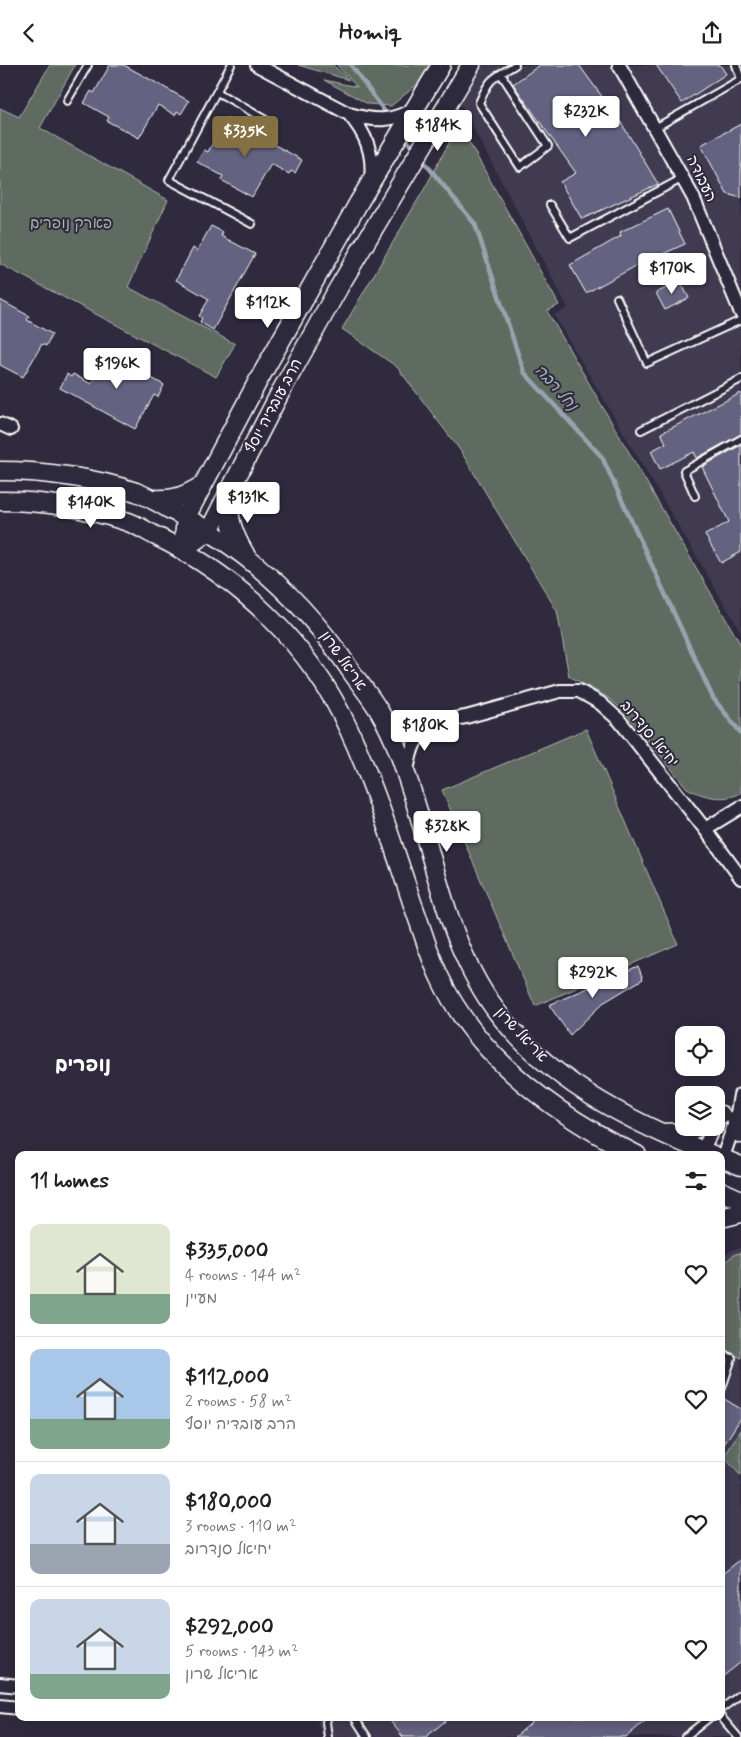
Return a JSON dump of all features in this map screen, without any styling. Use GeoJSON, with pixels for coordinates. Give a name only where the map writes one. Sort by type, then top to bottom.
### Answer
{"type":"FeatureCollection","features":[{"type":"Feature","properties":{"kind":"main road","name":"הרב עובדיה יוסף"},"geometry":{"type":"LineString","coordinates":[[183,549],[186,517],[258,381],[383,160],[441,65]]}},
{"type":"Feature","properties":{"kind":"main road","name":"הרב עובדיה יוסף"},"geometry":{"type":"LineString","coordinates":[[183,549],[209,531],[280,393],[401,181],[471,65]]}},
{"type":"Feature","properties":{"kind":"main road","name":"אריאל שרון"},"geometry":{"type":"LineString","coordinates":[[0,471],[28,471],[71,477],[137,493],[186,517],[209,531],[248,558],[287,591],[336,647],[383,718],[407,775],[449,916],[465,959],[485,994],[505,1022],[540,1058],[572,1084],[616,1111],[701,1151]]}},
{"type":"Feature","properties":{"kind":"main road"},"geometry":{"type":"LineString","coordinates":[[150,499],[166,500],[182,497],[204,484]]}},
{"type":"Feature","properties":{"kind":"main road"},"geometry":{"type":"LineString","coordinates":[[228,494],[228,514],[234,536],[248,558]]}},
{"type":"Feature","properties":{"kind":"main road","name":"אריאל שרון"},"geometry":{"type":"LineString","coordinates":[[0,501],[26,501],[66,507],[127,521],[183,549],[238,588],[266,613],[290,638],[327,687],[349,729],[368,776],[441,979],[482,1041],[520,1080],[555,1109],[629,1151]]}},
{"type":"Feature","properties":{"kind":"main road"},"geometry":{"type":"LineString","coordinates":[[661,1133],[675,1132]]}},
{"type":"Feature","properties":{"kind":"main road","name":"אריאל שרון"},"geometry":{"type":"LineString","coordinates":[[725,1161],[741,1167]]}},
{"type":"Feature","properties":{"kind":"main road"},"geometry":{"type":"LineString","coordinates":[[725,1193],[741,1199]]}},
{"type":"Feature","properties":{"kind":"main road"},"geometry":{"type":"LineString","coordinates":[[725,1217],[741,1213]]}},
{"type":"Feature","properties":{"kind":"street"},"geometry":{"type":"LineString","coordinates":[[257,65],[355,115],[379,120],[395,118],[408,112],[421,99]]}},
{"type":"Feature","properties":{"kind":"street","name":"העבודה"},"geometry":{"type":"LineString","coordinates":[[619,65],[694,197],[741,313]]}},
{"type":"Feature","properties":{"kind":"street"},"geometry":{"type":"LineString","coordinates":[[355,115],[369,145],[372,160],[369,185]]}},
{"type":"Feature","properties":{"kind":"street","name":"יחיאל סנדרוב"},"geometry":{"type":"LineString","coordinates":[[383,718],[398,723],[418,725],[433,723],[466,717],[560,691],[579,691],[600,703],[620,719],[706,829],[741,879]]}},
{"type":"Feature","properties":{"kind":"street"},"geometry":{"type":"LineString","coordinates":[[407,775],[410,751],[420,733],[433,723]]}},
{"type":"Feature","properties":{"kind":"street"},"geometry":{"type":"LineString","coordinates":[[706,829],[739,808]]}},
{"type":"Feature","properties":{"kind":"street"},"geometry":{"type":"LineString","coordinates":[[725,1121],[741,1095]]}},
{"type":"Feature","properties":{"kind":"street"},"geometry":{"type":"LineString","coordinates":[[716,1151],[720,1136]]}},
{"type":"Feature","properties":{"kind":"street"},"geometry":{"type":"LineString","coordinates":[[716,1151],[720,1136]]}},
{"type":"Feature","properties":{"kind":"street"},"geometry":{"type":"LineString","coordinates":[[0,1684],[15,1686]]}},
{"type":"Feature","properties":{"kind":"street"},"geometry":{"type":"LineString","coordinates":[[0,1706],[15,1708]]}},
{"type":"Feature","properties":{"kind":"lane"},"geometry":{"type":"LineString","coordinates":[[67,101],[88,65]]}},
{"type":"Feature","properties":{"kind":"lane"},"geometry":{"type":"LineString","coordinates":[[231,65],[169,180],[252,224]]}},
{"type":"Feature","properties":{"kind":"lane"},"geometry":{"type":"LineString","coordinates":[[501,74],[548,146],[520,167],[479,103],[488,82],[515,65]]}},
{"type":"Feature","properties":{"kind":"lane"},"geometry":{"type":"LineString","coordinates":[[656,128],[741,79],[736,65]]}},
{"type":"Feature","properties":{"kind":"lane"},"geometry":{"type":"LineString","coordinates":[[216,92],[271,123]]}},
{"type":"Feature","properties":{"kind":"lane"},"geometry":{"type":"LineString","coordinates":[[550,205],[570,238],[684,178]]}},
{"type":"Feature","properties":{"kind":"lane"},"geometry":{"type":"LineString","coordinates":[[617,298],[647,363],[741,320]]}},
{"type":"Feature","properties":{"kind":"lane"},"geometry":{"type":"LineString","coordinates":[[641,430],[741,379]]}},
{"type":"Feature","properties":{"kind":"lane"},"geometry":{"type":"LineString","coordinates":[[694,496],[684,471],[741,439]]}},
{"type":"Feature","properties":{"kind":"lane"},"geometry":{"type":"LineString","coordinates":[[725,1355],[732,1358],[725,1379]]}},
{"type":"Feature","properties":{"kind":"lane"},"geometry":{"type":"LineString","coordinates":[[725,1706],[741,1694]]}},
{"type":"Feature","properties":{"kind":"lane"},"geometry":{"type":"LineString","coordinates":[[326,1721],[328,1737]]}},
{"type":"Feature","properties":{"kind":"lane"},"geometry":{"type":"LineString","coordinates":[[357,1721],[367,1737]]}},
{"type":"Feature","properties":{"kind":"lane"},"geometry":{"type":"LineString","coordinates":[[685,1737],[705,1721]]}},
{"type":"Feature","properties":{"kind":"lane"},"geometry":{"type":"LineString","coordinates":[[724,1721],[738,1737]]}},
{"type":"Feature","properties":{"kind":"shaded area"},"geometry":{"type":"Polygon","coordinates":[[[476,65],[741,65],[741,632],[554,315],[568,308],[460,103],[476,65]]]}},
{"type":"Feature","properties":{"kind":"shaded area"},"geometry":{"type":"Polygon","coordinates":[[[741,1248],[741,1737],[323,1737],[317,1721],[725,1721],[725,1255],[732,1250],[741,1248]]]}},
{"type":"Feature","properties":{"kind":"green space","name":"פארק נופרים"},"geometry":{"type":"Polygon","coordinates":[[[50,65],[75,65],[40,128],[168,200],[128,287],[235,344],[216,377],[0,264],[0,108],[19,117],[50,65]]]}},
{"type":"Feature","properties":{"kind":"green space"},"geometry":{"type":"Polygon","coordinates":[[[298,65],[333,65],[349,80],[298,65]]]}},
{"type":"Feature","properties":{"kind":"green space"},"geometry":{"type":"Polygon","coordinates":[[[337,65],[430,65],[419,83],[391,106],[368,104],[324,80],[357,87],[337,65]]]}},
{"type":"Feature","properties":{"kind":"green space"},"geometry":{"type":"Polygon","coordinates":[[[459,124],[559,305],[547,311],[741,645],[741,793],[734,796],[714,797],[700,794],[687,788],[624,711],[607,697],[569,676],[557,611],[460,450],[397,367],[342,329],[426,186],[459,124]]]}},
{"type":"Feature","properties":{"kind":"green space"},"geometry":{"type":"Polygon","coordinates":[[[586,729],[678,944],[535,1006],[442,790],[586,729]]]}},
{"type":"Feature","properties":{"kind":"green space"},"geometry":{"type":"Polygon","coordinates":[[[741,1253],[741,1358],[725,1349],[725,1262],[735,1254],[741,1253]]]}},
{"type":"Feature","properties":{"kind":"green space"},"geometry":{"type":"Polygon","coordinates":[[[741,1430],[741,1476],[725,1458],[741,1430]]]}},
{"type":"Feature","properties":{"kind":"building"},"geometry":{"type":"Polygon","coordinates":[[[110,65],[124,65],[189,101],[181,114],[177,111],[175,115],[158,105],[139,138],[107,121],[109,117],[84,103],[91,91],[94,93],[110,65]]]}},
{"type":"Feature","properties":{"kind":"building"},"geometry":{"type":"Polygon","coordinates":[[[540,65],[579,65],[622,124],[658,184],[582,219],[560,182],[576,173],[513,84],[540,65]]]}},
{"type":"Feature","properties":{"kind":"building"},"geometry":{"type":"Polygon","coordinates":[[[656,65],[720,65],[726,74],[682,103],[656,65]]]}},
{"type":"Feature","properties":{"kind":"building"},"geometry":{"type":"Polygon","coordinates":[[[226,118],[302,160],[295,173],[291,171],[289,174],[271,164],[252,197],[221,180],[223,176],[197,162],[204,150],[208,152],[226,118]]]}},
{"type":"Feature","properties":{"kind":"building"},"geometry":{"type":"Polygon","coordinates":[[[741,124],[741,198],[727,194],[701,145],[741,124]]]}},
{"type":"Feature","properties":{"kind":"building"},"geometry":{"type":"Polygon","coordinates":[[[668,209],[685,244],[636,266],[586,293],[570,265],[621,236],[620,232],[668,209]]]}},
{"type":"Feature","properties":{"kind":"building"},"geometry":{"type":"Polygon","coordinates":[[[211,226],[223,232],[221,236],[255,254],[213,330],[200,322],[202,318],[199,316],[209,299],[176,280],[193,248],[197,251],[211,226]]]}},
{"type":"Feature","properties":{"kind":"building"},"geometry":{"type":"Polygon","coordinates":[[[680,281],[689,298],[665,310],[656,293],[680,281]]]}},
{"type":"Feature","properties":{"kind":"building"},"geometry":{"type":"Polygon","coordinates":[[[0,300],[29,316],[27,320],[52,334],[46,346],[42,344],[23,377],[0,365],[0,300]]]}},
{"type":"Feature","properties":{"kind":"building"},"geometry":{"type":"Polygon","coordinates":[[[110,350],[141,367],[139,371],[164,385],[158,397],[154,395],[135,429],[60,388],[67,374],[71,377],[73,374],[91,384],[110,350]]]}},
{"type":"Feature","properties":{"kind":"building"},"geometry":{"type":"Polygon","coordinates":[[[741,393],[741,434],[697,458],[694,452],[660,469],[651,451],[666,443],[661,433],[741,393]]]}},
{"type":"Feature","properties":{"kind":"building"},"geometry":{"type":"Polygon","coordinates":[[[741,445],[741,552],[721,563],[705,535],[729,522],[702,467],[741,445]]]}},
{"type":"Feature","properties":{"kind":"building"},"geometry":{"type":"Polygon","coordinates":[[[638,966],[643,979],[603,1003],[570,1035],[549,1005],[638,966]]]}},
{"type":"Feature","properties":{"kind":"building"},"geometry":{"type":"Polygon","coordinates":[[[725,1399],[741,1409],[741,1418],[725,1443],[725,1399]]]}},
{"type":"Feature","properties":{"kind":"building"},"geometry":{"type":"Polygon","coordinates":[[[741,1559],[741,1662],[725,1675],[725,1572],[741,1559]]]}},
{"type":"Feature","properties":{"kind":"building"},"geometry":{"type":"Polygon","coordinates":[[[390,1721],[445,1721],[426,1737],[403,1737],[390,1721]]]}},
{"type":"Feature","properties":{"kind":"building"},"geometry":{"type":"Polygon","coordinates":[[[533,1721],[645,1721],[626,1737],[515,1737],[533,1721]]]}},
{"type":"Feature","properties":{"kind":"waterway","name":"נחל רבה"},"geometry":{"type":"LineString","coordinates":[[351,65],[388,116]]}},
{"type":"Feature","properties":{"kind":"waterway","name":"נחל רבה"},"geometry":{"type":"LineString","coordinates":[[404,136],[414,150]]}},
{"type":"Feature","properties":{"kind":"waterway","name":"נחל רבה"},"geometry":{"type":"LineString","coordinates":[[421,158],[475,224],[524,372],[602,457],[713,698],[741,733]]}},
{"type":"Feature","properties":{"kind":"district","name":"נופרים"},"geometry":{"type":"Point","coordinates":[83,1065]}}]}
